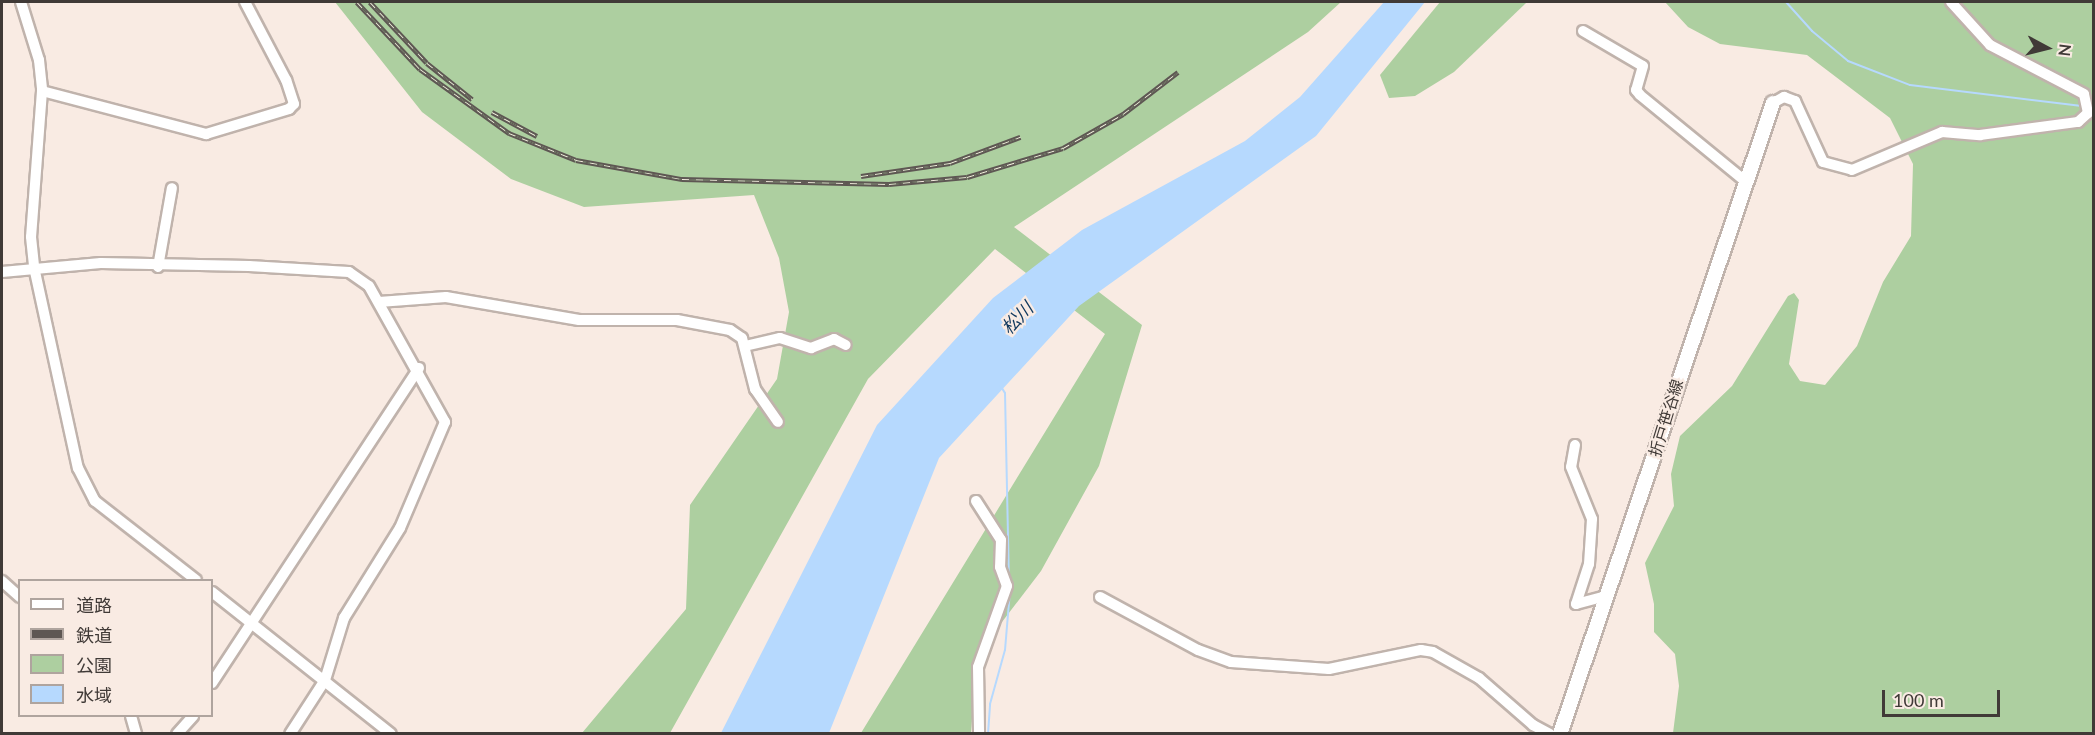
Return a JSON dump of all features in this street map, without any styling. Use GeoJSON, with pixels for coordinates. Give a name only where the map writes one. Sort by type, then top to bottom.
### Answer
{"type":"FeatureCollection","features":[{"type":"Feature","properties":{"kind":"main road","name":"折戸笹谷線"},"geometry":{"type":"LineString","coordinates":[[1560,734],[1744,180],[1773,103]]}},
{"type":"Feature","properties":{"kind":"street"},"geometry":{"type":"LineString","coordinates":[[21,2],[39,60],[42,91],[31,237],[34,267],[84,483],[111,516],[195,579]]}},
{"type":"Feature","properties":{"kind":"street"},"geometry":{"type":"LineString","coordinates":[[42,91],[65,94],[112,113],[206,134],[289,110],[294,104],[286,81],[245,2]]}},
{"type":"Feature","properties":{"kind":"street"},"geometry":{"type":"LineString","coordinates":[[1773,103],[1784,97],[1795,101],[1816,152],[1823,162],[1842,170],[1873,164],[1942,132],[1980,135],[2078,122],[2088,113],[2084,94],[1997,50],[1951,2]]}},
{"type":"Feature","properties":{"kind":"street"},"geometry":{"type":"LineString","coordinates":[[1583,31],[1643,66],[1635,90],[1640,96],[1744,180]]}},
{"type":"Feature","properties":{"kind":"street"},"geometry":{"type":"LineString","coordinates":[[158,267],[172,188]]}},
{"type":"Feature","properties":{"kind":"street"},"geometry":{"type":"LineString","coordinates":[[2,272],[34,267],[101,263],[349,273],[365,281],[379,302],[419,368],[445,422],[400,528],[344,618],[325,678],[291,734]]}},
{"type":"Feature","properties":{"kind":"street"},"geometry":{"type":"LineString","coordinates":[[379,302],[432,296],[588,321],[697,322],[735,332],[745,346],[755,389],[778,422]]}},
{"type":"Feature","properties":{"kind":"street"},"geometry":{"type":"LineString","coordinates":[[745,346],[780,338],[811,348],[834,339],[846,345]]}},
{"type":"Feature","properties":{"kind":"street"},"geometry":{"type":"LineString","coordinates":[[213,681],[419,368]]}},
{"type":"Feature","properties":{"kind":"street"},"geometry":{"type":"LineString","coordinates":[[1575,445],[1570,467],[1592,519],[1589,564],[1576,604],[1606,596]]}},
{"type":"Feature","properties":{"kind":"street"},"geometry":{"type":"LineString","coordinates":[[976,501],[1001,540],[1000,567],[1007,586],[978,667],[978,734]]}},
{"type":"Feature","properties":{"kind":"street"},"geometry":{"type":"LineString","coordinates":[[2,581],[18,595]]}},
{"type":"Feature","properties":{"kind":"street"},"geometry":{"type":"LineString","coordinates":[[213,593],[325,678],[391,734]]}},
{"type":"Feature","properties":{"kind":"street"},"geometry":{"type":"LineString","coordinates":[[1100,597],[1198,650],[1231,662],[1329,669],[1421,650],[1433,652],[1479,678],[1533,725],[1550,734]]}},
{"type":"Feature","properties":{"kind":"street"},"geometry":{"type":"LineString","coordinates":[[131,717],[136,734]]}},
{"type":"Feature","properties":{"kind":"street"},"geometry":{"type":"LineString","coordinates":[[177,734],[192,717]]}},
{"type":"Feature","properties":{"kind":"green space"},"geometry":{"type":"Polygon","coordinates":[[[335,2],[1341,2],[1308,32],[1014,227],[1142,325],[1099,466],[1041,571],[976,656],[971,734],[861,733],[1105,334],[995,249],[868,379],[670,733],[582,733],[686,609],[690,505],[777,379],[789,312],[779,258],[754,195],[584,207],[511,179],[422,112],[335,2]]]}},
{"type":"Feature","properties":{"kind":"green space"},"geometry":{"type":"Polygon","coordinates":[[[1440,2],[1527,2],[1454,72],[1415,96],[1389,98],[1380,75],[1440,2]]]}},
{"type":"Feature","properties":{"kind":"green space"},"geometry":{"type":"Polygon","coordinates":[[[1665,2],[2093,2],[2093,733],[1673,733],[1679,686],[1675,654],[1654,632],[1654,604],[1645,563],[1674,506],[1671,474],[1680,436],[1732,386],[1788,296],[1794,293],[1799,300],[1789,364],[1800,381],[1825,385],[1857,346],[1883,282],[1911,236],[1913,164],[1890,118],[1807,55],[1720,44],[1688,27],[1665,2]]]}},
{"type":"Feature","properties":{"kind":"water","name":"松川"},"geometry":{"type":"Polygon","coordinates":[[[1384,2],[1425,2],[1316,136],[1079,306],[939,458],[829,733],[721,733],[877,425],[993,298],[1082,230],[1245,141],[1300,97],[1384,2]]]}},
{"type":"Feature","properties":{"kind":"waterway"},"geometry":{"type":"LineString","coordinates":[[1786,2],[1812,31],[1848,61],[1910,85],[2082,106]]}},
{"type":"Feature","properties":{"kind":"waterway"},"geometry":{"type":"LineString","coordinates":[[1000,385],[1005,393],[1009,579]]}},
{"type":"Feature","properties":{"kind":"waterway"},"geometry":{"type":"LineString","coordinates":[[988,734],[990,704],[1005,650],[1010,591]]}},
{"type":"Feature","properties":{"kind":"railway"},"geometry":{"type":"LineString","coordinates":[[357,2],[420,69],[509,133],[576,160],[682,179],[889,184],[967,177],[1063,148],[1123,114],[1178,72]]}},
{"type":"Feature","properties":{"kind":"railway"},"geometry":{"type":"LineString","coordinates":[[370,2],[427,63],[472,99]]}},
{"type":"Feature","properties":{"kind":"railway"},"geometry":{"type":"LineString","coordinates":[[492,112],[537,136]]}},
{"type":"Feature","properties":{"kind":"railway"},"geometry":{"type":"LineString","coordinates":[[861,176],[950,163],[1020,137]]}}]}
